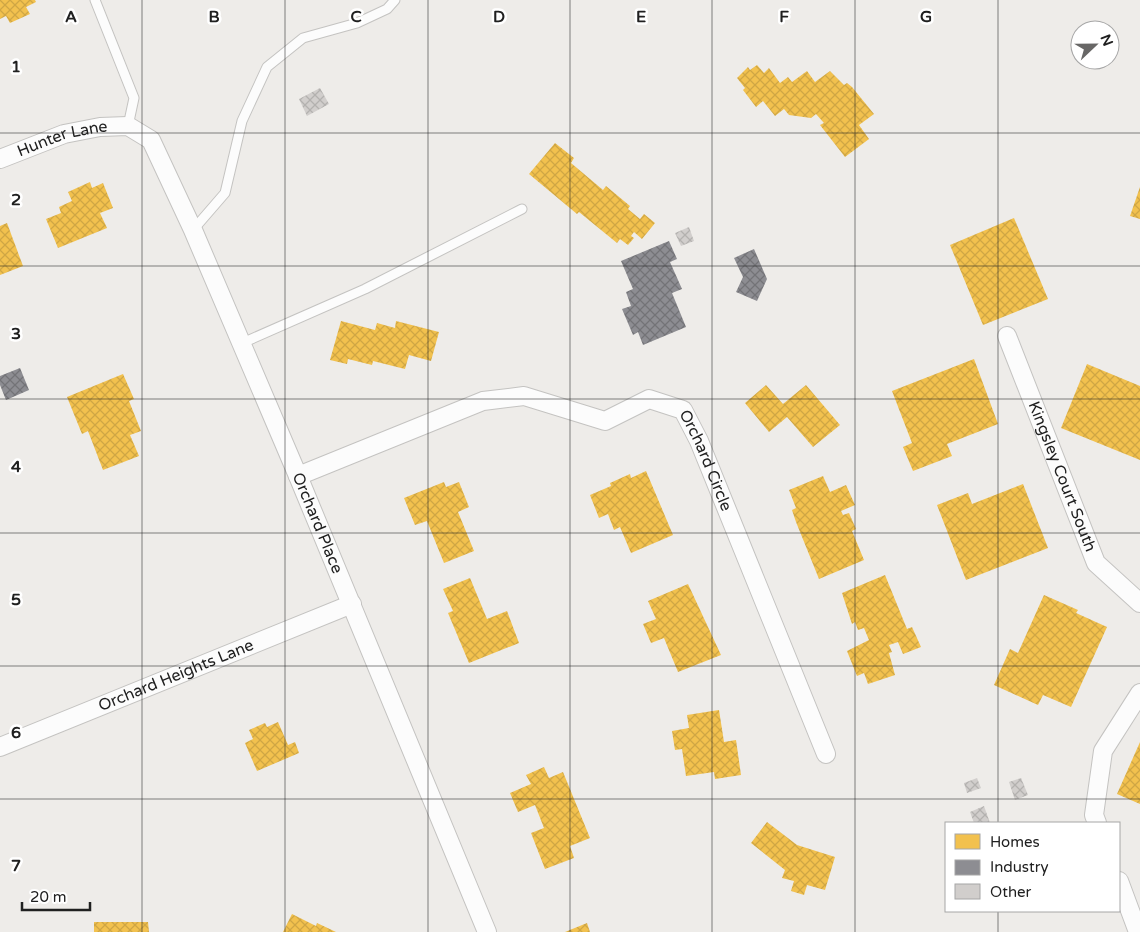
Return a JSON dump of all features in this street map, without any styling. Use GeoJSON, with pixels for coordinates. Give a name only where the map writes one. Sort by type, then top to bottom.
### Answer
{"type":"FeatureCollection","features":[{"type":"Feature","properties":{"kind":"street","name":"Hunter Lane"},"geometry":{"type":"LineString","coordinates":[[0,159],[64,134],[100,127],[128,126]]}},
{"type":"Feature","properties":{"kind":"street","name":"Orchard Place"},"geometry":{"type":"LineString","coordinates":[[128,126],[151,140],[193,230],[352,604],[487,932]]}},
{"type":"Feature","properties":{"kind":"street","name":"Kingsley Court South"},"geometry":{"type":"LineString","coordinates":[[1007,336],[1096,563],[1140,603]]}},
{"type":"Feature","properties":{"kind":"street","name":"Orchard Circle"},"geometry":{"type":"LineString","coordinates":[[298,476],[483,401],[524,396],[605,421],[649,399],[683,410],[699,441],[826,754]]}},
{"type":"Feature","properties":{"kind":"street","name":"Orchard Heights Lane"},"geometry":{"type":"LineString","coordinates":[[0,747],[352,604]]}},
{"type":"Feature","properties":{"kind":"street"},"geometry":{"type":"LineString","coordinates":[[1097,822],[1094,815],[1103,751],[1140,693]]}},
{"type":"Feature","properties":{"kind":"street"},"geometry":{"type":"LineString","coordinates":[[1120,884],[1138,932]]}},
{"type":"Feature","properties":{"kind":"lane"},"geometry":{"type":"LineString","coordinates":[[96,0],[134,98],[128,126]]}},
{"type":"Feature","properties":{"kind":"lane"},"geometry":{"type":"LineString","coordinates":[[193,230],[225,193],[242,121],[267,67],[303,38],[357,23],[387,9],[395,0]]}},
{"type":"Feature","properties":{"kind":"lane"},"geometry":{"type":"LineString","coordinates":[[240,344],[365,289],[522,209]]}},
{"type":"Feature","properties":{"kind":"building: Homes"},"geometry":{"type":"Polygon","coordinates":[[[0,0],[35,0],[36,2],[26,7],[30,14],[10,23],[6,16],[0,19],[0,0]]]}},
{"type":"Feature","properties":{"kind":"building: Homes"},"geometry":{"type":"Polygon","coordinates":[[[757,65],[764,73],[769,68],[780,83],[788,77],[792,82],[807,71],[815,82],[830,71],[844,85],[847,83],[852,87],[874,114],[859,125],[869,139],[845,157],[820,125],[824,123],[816,114],[811,118],[789,115],[784,109],[775,116],[763,101],[756,107],[743,90],[745,88],[737,78],[748,67],[750,70],[757,65]]]}},
{"type":"Feature","properties":{"kind":"building: Homes"},"geometry":{"type":"Polygon","coordinates":[[[555,143],[574,158],[571,163],[603,190],[606,186],[630,206],[628,209],[640,219],[644,214],[655,223],[642,239],[634,232],[631,236],[634,238],[628,245],[620,239],[617,243],[579,212],[577,214],[529,174],[555,143]]]}},
{"type":"Feature","properties":{"kind":"building: Homes"},"geometry":{"type":"Polygon","coordinates":[[[90,182],[92,188],[103,183],[113,208],[100,213],[107,228],[58,248],[46,219],[61,213],[59,207],[72,201],[68,192],[90,182]]]}},
{"type":"Feature","properties":{"kind":"building: Homes"},"geometry":{"type":"Polygon","coordinates":[[[1140,187],[1140,219],[1130,216],[1140,187]]]}},
{"type":"Feature","properties":{"kind":"building: Homes"},"geometry":{"type":"Polygon","coordinates":[[[1014,218],[1048,299],[983,325],[950,245],[1014,218]]]}},
{"type":"Feature","properties":{"kind":"building: Homes"},"geometry":{"type":"Polygon","coordinates":[[[7,223],[23,266],[0,275],[0,226],[7,223]]]}},
{"type":"Feature","properties":{"kind":"building: Homes"},"geometry":{"type":"Polygon","coordinates":[[[341,321],[375,330],[377,323],[395,328],[396,321],[439,332],[431,361],[409,355],[405,369],[373,361],[372,365],[348,359],[347,364],[330,360],[341,321]]]}},
{"type":"Feature","properties":{"kind":"building: Homes"},"geometry":{"type":"Polygon","coordinates":[[[974,359],[998,424],[947,444],[952,456],[913,471],[903,447],[912,443],[892,391],[974,359]]]}},
{"type":"Feature","properties":{"kind":"building: Homes"},"geometry":{"type":"Polygon","coordinates":[[[1087,364],[1140,386],[1140,460],[1061,428],[1087,364]]]}},
{"type":"Feature","properties":{"kind":"building: Homes"},"geometry":{"type":"Polygon","coordinates":[[[123,374],[134,399],[129,401],[141,431],[130,435],[139,456],[103,470],[88,431],[82,434],[67,397],[123,374]]]}},
{"type":"Feature","properties":{"kind":"building: Homes"},"geometry":{"type":"Polygon","coordinates":[[[766,385],[783,404],[806,385],[840,425],[813,447],[787,417],[769,432],[745,403],[766,385]]]}},
{"type":"Feature","properties":{"kind":"building: Homes"},"geometry":{"type":"Polygon","coordinates":[[[646,471],[673,535],[631,553],[620,527],[614,530],[608,514],[599,518],[590,495],[611,486],[610,483],[630,474],[631,478],[646,471]]]}},
{"type":"Feature","properties":{"kind":"building: Homes"},"geometry":{"type":"Polygon","coordinates":[[[823,476],[830,492],[846,485],[855,505],[841,511],[843,515],[849,513],[856,529],[852,531],[864,560],[819,579],[796,522],[792,510],[796,508],[789,490],[823,476]]]}},
{"type":"Feature","properties":{"kind":"building: Homes"},"geometry":{"type":"Polygon","coordinates":[[[444,482],[446,487],[459,482],[469,507],[458,512],[474,551],[444,563],[427,521],[415,525],[404,498],[444,482]]]}},
{"type":"Feature","properties":{"kind":"building: Homes"},"geometry":{"type":"Polygon","coordinates":[[[1023,484],[1048,548],[966,580],[937,505],[968,493],[972,504],[1023,484]]]}},
{"type":"Feature","properties":{"kind":"building: Homes"},"geometry":{"type":"Polygon","coordinates":[[[885,575],[907,629],[912,627],[921,647],[903,654],[898,642],[889,645],[892,652],[889,653],[895,675],[868,684],[864,673],[857,676],[847,651],[869,640],[864,628],[858,630],[855,622],[852,624],[842,593],[885,575]]]}},
{"type":"Feature","properties":{"kind":"building: Homes"},"geometry":{"type":"Polygon","coordinates":[[[470,578],[487,619],[507,611],[519,643],[469,663],[448,613],[453,611],[443,589],[470,578]]]}},
{"type":"Feature","properties":{"kind":"building: Homes"},"geometry":{"type":"Polygon","coordinates":[[[688,584],[721,655],[678,672],[664,638],[651,643],[643,624],[656,619],[648,601],[688,584]]]}},
{"type":"Feature","properties":{"kind":"building: Homes"},"geometry":{"type":"Polygon","coordinates":[[[1044,595],[1078,610],[1076,613],[1107,627],[1071,707],[1043,695],[1038,705],[994,685],[1010,649],[1018,653],[1044,595]]]}},
{"type":"Feature","properties":{"kind":"building: Homes"},"geometry":{"type":"Polygon","coordinates":[[[719,710],[724,742],[736,740],[741,775],[715,779],[714,772],[686,776],[682,749],[675,750],[672,731],[689,728],[687,715],[719,710]]]}},
{"type":"Feature","properties":{"kind":"building: Homes"},"geometry":{"type":"Polygon","coordinates":[[[278,722],[288,745],[295,742],[299,753],[257,771],[245,743],[253,739],[249,730],[265,723],[267,727],[278,722]]]}},
{"type":"Feature","properties":{"kind":"building: Homes"},"geometry":{"type":"Polygon","coordinates":[[[1140,742],[1140,804],[1117,794],[1140,742]]]}},
{"type":"Feature","properties":{"kind":"building: Homes"},"geometry":{"type":"Polygon","coordinates":[[[544,767],[549,778],[563,772],[590,838],[570,846],[574,858],[545,869],[531,833],[544,828],[535,805],[518,812],[510,793],[531,784],[526,775],[544,767]]]}},
{"type":"Feature","properties":{"kind":"building: Homes"},"geometry":{"type":"Polygon","coordinates":[[[767,822],[797,845],[835,857],[825,890],[807,885],[804,895],[791,891],[794,881],[782,878],[785,870],[751,843],[767,822]]]}},
{"type":"Feature","properties":{"kind":"building: Homes"},"geometry":{"type":"Polygon","coordinates":[[[292,914],[316,926],[317,923],[336,932],[283,932],[292,914]]]}},
{"type":"Feature","properties":{"kind":"building: Homes"},"geometry":{"type":"Polygon","coordinates":[[[94,922],[148,922],[149,932],[94,932],[94,922]]]}},
{"type":"Feature","properties":{"kind":"building: Homes"},"geometry":{"type":"Polygon","coordinates":[[[587,923],[590,932],[565,932],[587,923]]]}},
{"type":"Feature","properties":{"kind":"building: Industry"},"geometry":{"type":"Polygon","coordinates":[[[669,241],[677,259],[670,262],[682,289],[672,293],[686,327],[643,345],[638,332],[633,335],[622,309],[631,306],[626,292],[633,289],[621,261],[669,241]]]}},
{"type":"Feature","properties":{"kind":"building: Industry"},"geometry":{"type":"Polygon","coordinates":[[[754,249],[767,279],[757,301],[736,292],[743,277],[734,258],[754,249]]]}},
{"type":"Feature","properties":{"kind":"building: Industry"},"geometry":{"type":"Polygon","coordinates":[[[20,368],[29,390],[6,400],[0,385],[0,376],[20,368]]]}},
{"type":"Feature","properties":{"kind":"building: Other"},"geometry":{"type":"Polygon","coordinates":[[[320,88],[329,104],[307,116],[299,99],[320,88]]]}},
{"type":"Feature","properties":{"kind":"building: Other"},"geometry":{"type":"Polygon","coordinates":[[[689,227],[694,241],[681,246],[675,233],[689,227]]]}},
{"type":"Feature","properties":{"kind":"building: Other"},"geometry":{"type":"Polygon","coordinates":[[[977,778],[981,788],[967,793],[964,783],[977,778]]]}},
{"type":"Feature","properties":{"kind":"building: Other"},"geometry":{"type":"Polygon","coordinates":[[[1021,778],[1028,795],[1015,800],[1009,782],[1021,778]]]}},
{"type":"Feature","properties":{"kind":"building: Other"},"geometry":{"type":"Polygon","coordinates":[[[984,806],[990,822],[974,822],[970,812],[984,806]]]}}]}
